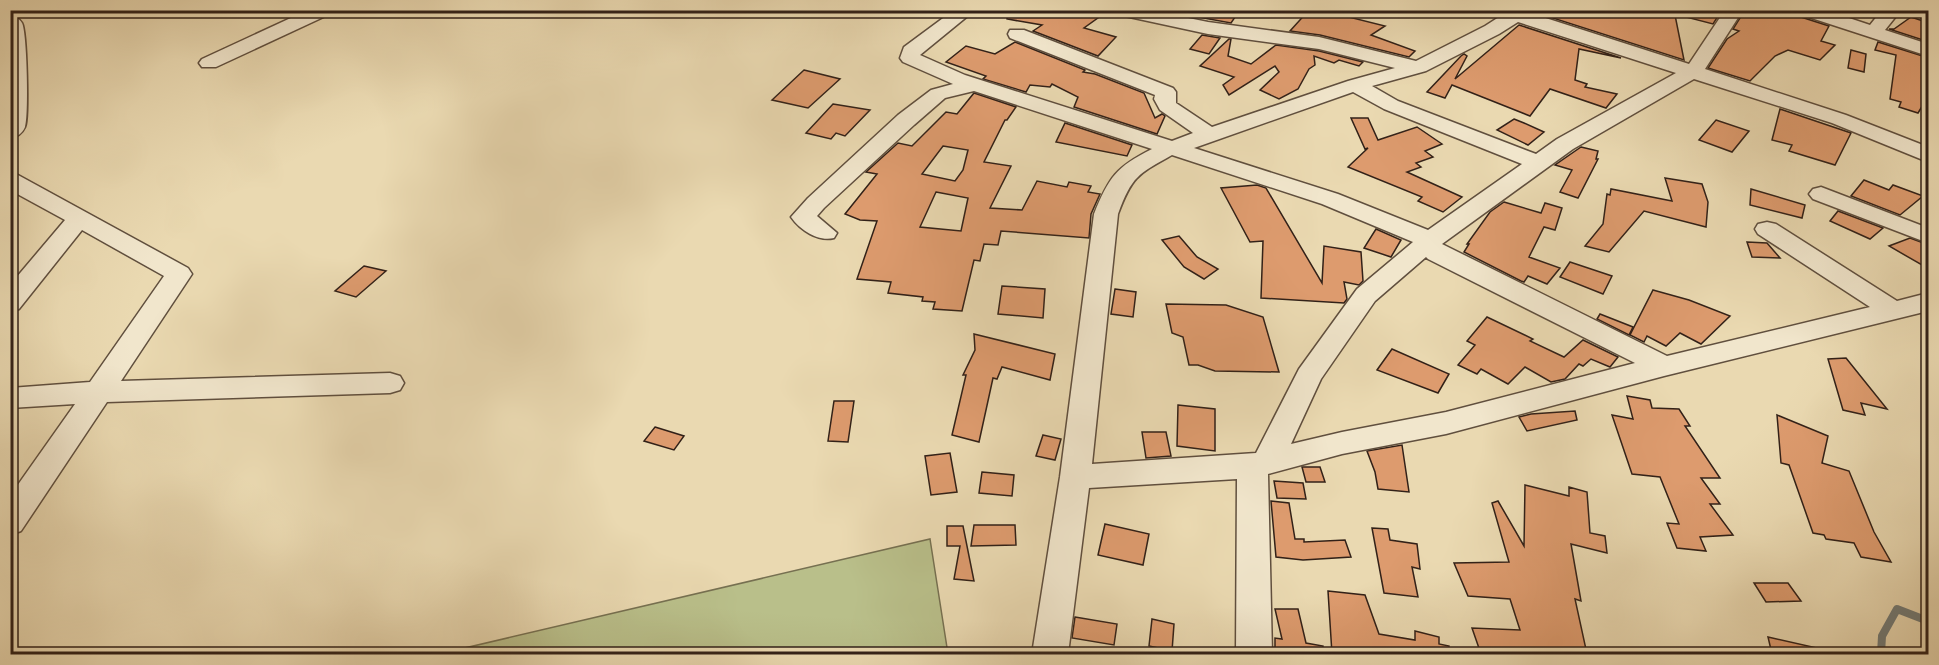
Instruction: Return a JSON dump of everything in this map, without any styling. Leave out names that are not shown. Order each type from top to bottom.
[{"type":"street","points":[[209,63],[324,10]]},
{"type":"street","points":[[966,10],[911,51],[910,58],[975,84],[1330,199],[1419,234],[1437,253],[1457,264],[1664,366]]},
{"type":"street","points":[[1120,10],[1208,28],[1319,43],[1419,67]]},
{"type":"street","points":[[1254,654],[1260,464],[1309,376],[1366,295],[1427,243],[1565,144],[1694,71],[1734,10]]},
{"type":"street","points":[[1806,10],[1929,50]]},
{"type":"street","points":[[1873,33],[1892,10]]},
{"type":"street","points":[[1050,654],[1075,477],[1106,214],[1117,185],[1136,166],[1173,148],[1210,135],[1354,85],[1419,67],[1520,13],[1839,119],[1929,155]]},
{"type":"street","points":[[10,132],[15,126],[17,74],[12,31]]},
{"type":"street","points":[[1017,34],[1166,92],[1164,99],[1167,106],[1210,135]]},
{"type":"street","points":[[825,233],[804,217],[816,203],[906,120],[938,94],[975,84]]},
{"type":"street","points":[[1354,85],[1402,109],[1538,163]]},
{"type":"street","points":[[10,180],[179,274],[101,392],[10,522]]},
{"type":"street","points":[[1821,194],[1929,236]]},
{"type":"street","points":[[10,303],[79,218]]},
{"type":"street","points":[[1767,229],[1894,311]]},
{"type":"street","points":[[1075,477],[1260,464],[1342,443],[1446,423],[1664,366],[1929,302]]},
{"type":"street","points":[[10,398],[101,392],[390,382]]},
{"type":"green space","points":[[930,539],[948,654],[439,654]]},
{"type":"building","points":[[1008,10],[1109,10],[1084,28],[1116,37],[1098,56],[1033,31],[1042,25],[1007,19]]},
{"type":"building","points":[[1182,10],[1240,10],[1231,23],[1181,14]]},
{"type":"building","points":[[1309,10],[1326,14],[1329,12],[1385,26],[1371,35],[1415,51],[1409,57],[1320,35],[1290,31]]},
{"type":"building","points":[[1536,10],[1674,10],[1684,60],[1534,12]]},
{"type":"building","points":[[1682,10],[1722,10],[1713,24],[1682,16]]},
{"type":"building","points":[[1745,10],[1794,10],[1798,16],[1829,26],[1821,41],[1835,45],[1820,60],[1788,50],[1775,56],[1750,81],[1708,68],[1727,39],[1739,31],[1733,29]]},
{"type":"building","points":[[1911,17],[1929,23],[1929,42],[1889,29],[1894,29]]},
{"type":"building","points":[[1519,25],[1621,58],[1579,49],[1575,80],[1587,84],[1585,87],[1617,94],[1606,108],[1550,89],[1530,116],[1452,85],[1445,98],[1427,92],[1461,56],[1464,54],[1467,56],[1455,79]]},
{"type":"building","points":[[1202,35],[1220,38],[1209,54],[1190,49]]},
{"type":"building","points":[[1231,39],[1228,56],[1251,64],[1276,45],[1319,51],[1363,62],[1359,66],[1339,60],[1334,63],[1314,56],[1315,65],[1309,69],[1298,89],[1279,99],[1260,90],[1279,72],[1275,66],[1229,95],[1223,85],[1234,77],[1200,66]]},
{"type":"building","points":[[1015,42],[1085,70],[1083,72],[1095,74],[1144,93],[1155,118],[1162,114],[1165,116],[1157,134],[1074,107],[1078,97],[1052,84],[1050,87],[1030,85],[1026,92],[983,79],[986,76],[946,62],[966,46],[995,54]]},
{"type":"building","points":[[1878,42],[1929,58],[1929,95],[1918,113],[1899,107],[1901,102],[1890,99],[1896,55],[1875,50]]},
{"type":"building","points":[[1851,50],[1866,54],[1864,72],[1848,68]]},
{"type":"building","points":[[804,70],[840,79],[808,108],[772,100]]},
{"type":"building","points":[[974,93],[1016,107],[1005,120],[984,162],[1011,166],[990,208],[1022,210],[1037,181],[1067,187],[1069,182],[1091,186],[1088,192],[1100,194],[1091,214],[1089,238],[1001,231],[998,245],[984,244],[980,261],[974,260],[962,311],[933,309],[935,302],[922,301],[923,297],[888,293],[891,282],[857,279],[877,221],[860,220],[845,214],[877,174],[866,172],[898,143],[912,146],[946,112],[957,114]],"holes":[[[943,146],[968,150],[963,170],[955,181],[922,174]],[[936,192],[968,198],[961,231],[920,227]]]},
{"type":"building","points":[[833,104],[870,110],[845,136],[836,133],[831,139],[806,133]]},
{"type":"building","points":[[1780,109],[1851,133],[1835,165],[1789,151],[1792,145],[1772,140]]},
{"type":"building","points":[[1351,118],[1368,118],[1378,140],[1417,127],[1442,144],[1425,151],[1433,157],[1416,163],[1421,167],[1407,172],[1462,197],[1443,212],[1418,201],[1422,197],[1348,167],[1368,148],[1365,149]]},
{"type":"building","points":[[1514,119],[1544,132],[1528,145],[1497,130]]},
{"type":"building","points":[[1716,120],[1749,131],[1732,152],[1699,140]]},
{"type":"building","points":[[1065,123],[1132,145],[1127,156],[1056,142]]},
{"type":"building","points":[[1581,147],[1598,151],[1596,159],[1598,159],[1578,198],[1560,192],[1572,170],[1555,165]]},
{"type":"building","points":[[1665,178],[1702,184],[1708,202],[1706,227],[1644,211],[1609,252],[1585,246],[1603,224],[1607,194],[1610,195],[1611,189],[1672,201]]},
{"type":"building","points":[[1864,180],[1889,190],[1893,185],[1923,196],[1900,215],[1851,196]]},
{"type":"building","points":[[1257,185],[1266,188],[1322,283],[1324,246],[1361,252],[1363,281],[1359,285],[1344,282],[1347,299],[1344,303],[1261,298],[1263,241],[1250,242],[1221,188]]},
{"type":"building","points":[[1751,189],[1805,205],[1802,218],[1750,205]]},
{"type":"building","points":[[1504,202],[1541,213],[1545,203],[1562,208],[1555,230],[1544,227],[1529,257],[1560,268],[1547,284],[1528,276],[1524,282],[1521,281],[1464,252],[1469,244],[1467,244],[1490,212]]},
{"type":"building","points":[[1838,211],[1883,228],[1870,239],[1830,221]]},
{"type":"building","points":[[1376,229],[1401,240],[1391,257],[1364,248]]},
{"type":"building","points":[[1179,236],[1197,257],[1218,269],[1204,279],[1184,267],[1162,240]]},
{"type":"building","points":[[1910,238],[1929,245],[1929,269],[1889,246]]},
{"type":"building","points":[[1747,242],[1767,243],[1780,258],[1752,257]]},
{"type":"building","points":[[1570,262],[1612,276],[1603,294],[1560,277]]},
{"type":"building","points":[[364,266],[386,271],[356,297],[335,291]]},
{"type":"building","points":[[1002,286],[1045,289],[1043,318],[998,314]]},
{"type":"building","points":[[1115,289],[1136,292],[1133,317],[1111,314]]},
{"type":"building","points":[[1653,290],[1689,300],[1730,316],[1701,344],[1680,333],[1666,346],[1647,336],[1644,342],[1630,335]]},
{"type":"building","points":[[1166,304],[1226,305],[1263,317],[1279,372],[1215,371],[1198,365],[1189,365],[1183,337],[1172,333]]},
{"type":"building","points":[[1600,314],[1633,327],[1629,335],[1597,319]]},
{"type":"building","points":[[1487,317],[1564,357],[1583,340],[1618,357],[1610,367],[1591,359],[1583,366],[1579,364],[1565,379],[1551,382],[1525,367],[1508,384],[1481,369],[1477,374],[1458,365],[1475,345],[1467,341]]},
{"type":"building","points":[[974,334],[1055,354],[1050,380],[1002,367],[997,379],[993,378],[979,442],[952,435],[966,375],[963,375],[975,350]]},
{"type":"building","points":[[1392,349],[1449,374],[1438,393],[1377,370]]},
{"type":"building","points":[[1846,358],[1887,409],[1861,403],[1865,415],[1843,410],[1828,359]]},
{"type":"building","points":[[1627,396],[1650,400],[1652,408],[1679,409],[1690,426],[1685,426],[1720,478],[1701,478],[1720,504],[1710,504],[1733,535],[1700,537],[1706,551],[1677,548],[1667,523],[1679,524],[1660,477],[1632,474],[1612,415],[1633,419]]},
{"type":"building","points":[[834,401],[854,401],[848,442],[828,441]]},
{"type":"building","points":[[1178,405],[1215,409],[1215,451],[1177,446]]},
{"type":"building","points":[[1575,411],[1577,420],[1527,431],[1519,417],[1531,414]]},
{"type":"building","points":[[1777,415],[1828,436],[1822,463],[1849,471],[1874,532],[1891,562],[1861,557],[1854,543],[1826,539],[1824,535],[1813,533],[1789,465],[1781,463]]},
{"type":"building","points":[[655,427],[684,436],[674,450],[644,441]]},
{"type":"building","points":[[1142,432],[1166,432],[1171,456],[1146,458]]},
{"type":"building","points":[[1043,435],[1061,439],[1055,460],[1036,456]]},
{"type":"building","points":[[1402,445],[1409,492],[1378,489],[1375,472],[1367,451]]},
{"type":"building","points":[[950,453],[957,492],[931,495],[925,456]]},
{"type":"building","points":[[1302,467],[1320,467],[1325,482],[1306,482]]},
{"type":"building","points":[[982,472],[1014,475],[1012,496],[979,493]]},
{"type":"building","points":[[1274,481],[1303,483],[1306,499],[1277,498]]},
{"type":"building","points":[[1525,485],[1569,496],[1569,487],[1587,492],[1590,533],[1605,536],[1607,553],[1571,544],[1581,601],[1575,599],[1587,654],[1481,654],[1472,628],[1520,630],[1510,599],[1468,596],[1454,563],[1509,562],[1492,503],[1498,501],[1524,546]]},
{"type":"building","points":[[1271,501],[1289,503],[1295,539],[1304,539],[1304,542],[1345,540],[1351,557],[1303,560],[1276,557]]},
{"type":"building","points":[[1105,524],[1149,534],[1143,565],[1098,555]]},
{"type":"building","points":[[974,525],[1015,525],[1016,545],[971,546]]},
{"type":"building","points":[[947,526],[963,526],[974,581],[954,579],[960,546],[947,546]]},
{"type":"building","points":[[1372,528],[1388,529],[1390,540],[1417,544],[1420,569],[1412,567],[1418,597],[1384,593]]},
{"type":"building","points":[[1754,583],[1788,583],[1801,601],[1766,602]]},
{"type":"building","points":[[1328,591],[1365,595],[1379,634],[1415,640],[1415,631],[1439,637],[1439,644],[1449,646],[1448,654],[1332,654]]},
{"type":"building","points":[[1275,609],[1298,609],[1306,643],[1323,646],[1322,654],[1275,654],[1275,638],[1282,639]]},
{"type":"building","points":[[1075,617],[1117,624],[1114,645],[1072,638]]},
{"type":"building","points":[[1152,619],[1174,624],[1172,651],[1149,646]]},
{"type":"building","points":[[1768,637],[1817,648],[1816,654],[1772,654]]},
{"type":"waterway","points":[[1881,654],[1882,636],[1897,609],[1928,621]]}]
